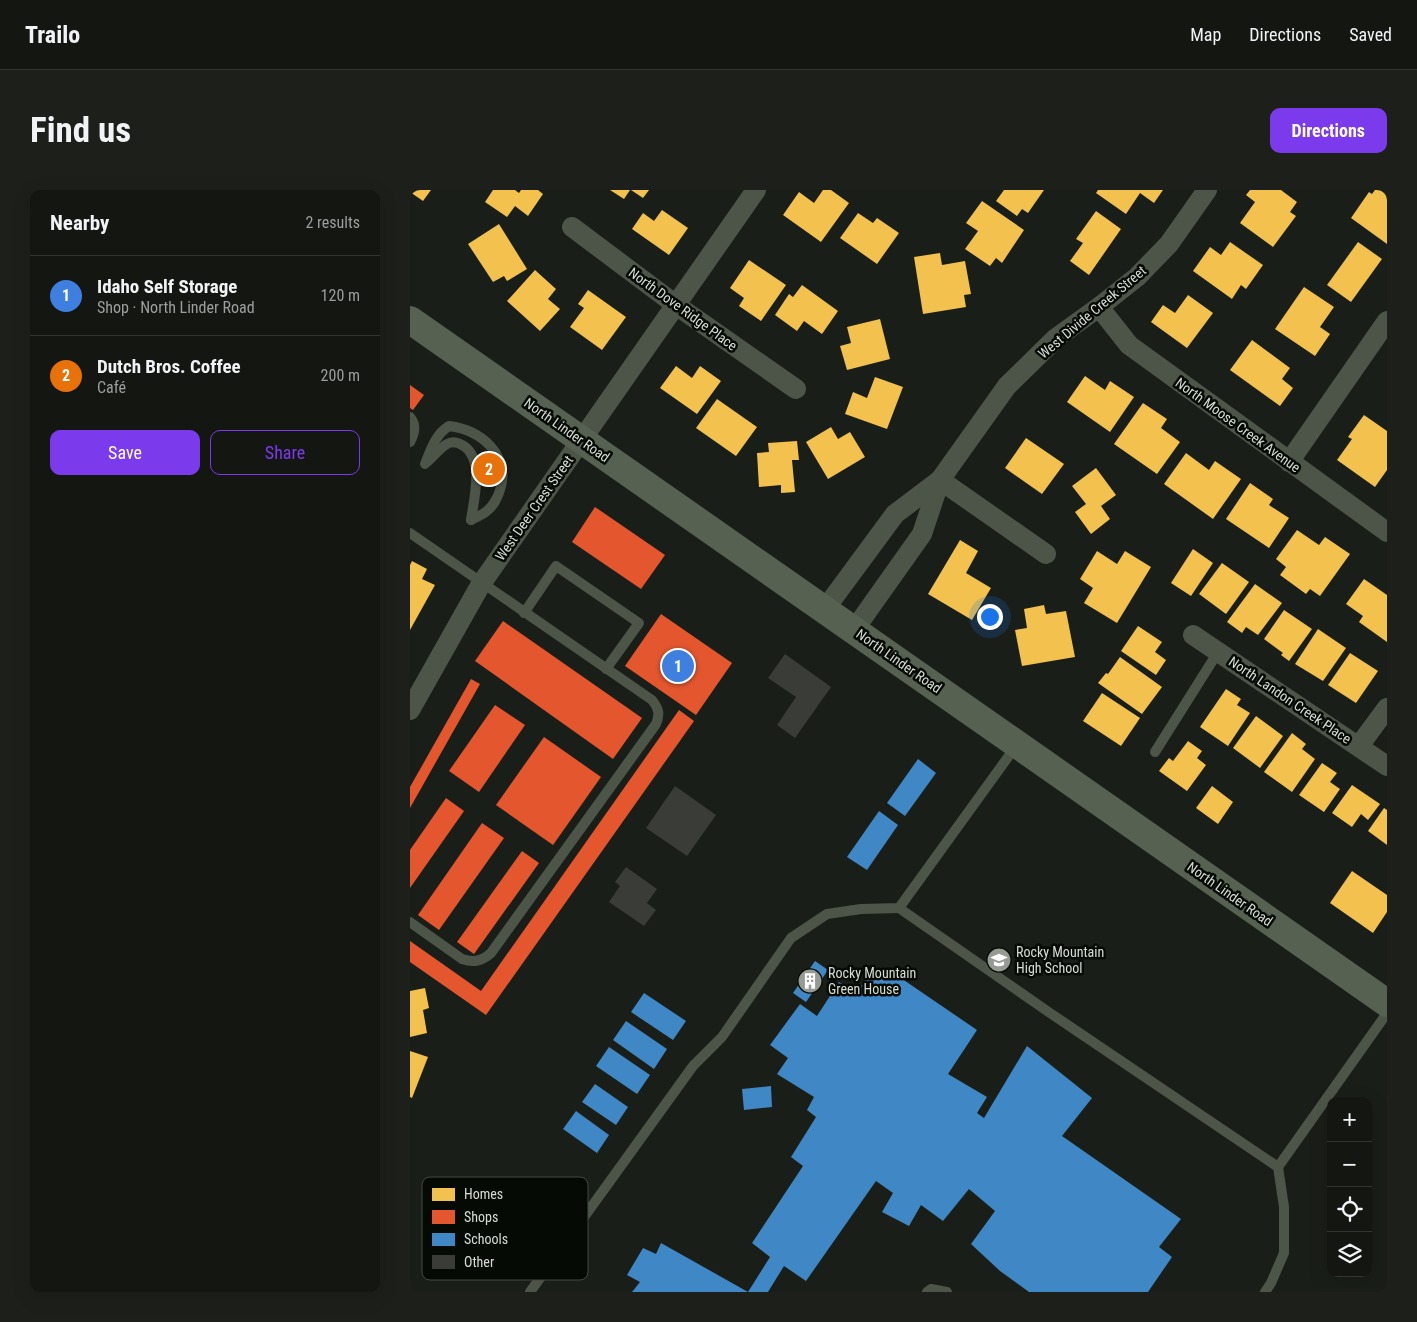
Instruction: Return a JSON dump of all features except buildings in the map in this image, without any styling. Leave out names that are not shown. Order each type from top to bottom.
[{"type":"main road","name":"North Linder Road","points":[[410,320],[1387,1004]]},
{"type":"street","name":"West Deer Crest Street","points":[[411,706],[482,584],[756,190]]},
{"type":"street","name":"West Divide Creek Street","points":[[854,630],[922,534],[940,480],[1007,386],[1056,338],[1099,308],[1137,277],[1170,244],[1207,190]]},
{"type":"street","name":"North Dove Ridge Place","points":[[572,228],[676,305],[796,389]]},
{"type":"street","name":"North Moose Creek Avenue","points":[[1099,308],[1130,345],[1288,462],[1387,532]]},
{"type":"street","points":[[1288,462],[1387,321]]},
{"type":"street","name":"West Divide Creek Street","points":[[825,610],[895,514],[940,480]]},
{"type":"street","points":[[940,480],[1046,554]]},
{"type":"street","name":"North Landon Creek Place","points":[[1193,635],[1387,766]]},
{"type":"street","points":[[1359,746],[1387,708]]},
{"type":"lane","points":[[410,417],[415,428],[410,442]]},
{"type":"lane","points":[[449,426],[462,428],[476,434],[489,443],[497,454],[502,466],[502,482],[498,496],[488,510],[471,520],[476,493],[476,475],[472,454],[467,448],[453,442],[448,443],[425,464],[434,441],[440,432],[449,426]]},
{"type":"lane","points":[[410,533],[652,700],[659,713],[656,724],[491,953],[483,960],[468,961],[462,959],[410,922]]},
{"type":"lane","points":[[524,613],[556,566],[639,623],[606,669]]},
{"type":"lane","points":[[1155,752],[1218,652]]},
{"type":"lane","points":[[899,908],[1017,745]]},
{"type":"lane","points":[[588,1212],[693,1066],[722,1037],[791,938],[827,914],[860,908],[899,908],[1278,1167]]},
{"type":"lane","points":[[1265,1292],[1284,1253],[1284,1207],[1278,1167],[1387,1013]]},
{"type":"lane","points":[[530,1292],[539,1280]]},
{"type":"lane","points":[[927,1292],[931,1289],[947,1292]]},
{"type":"place","name":"Dutch Bros. Coffee","points":[[489,469]]},
{"type":"place","name":"Idaho Self Storage","points":[[678,666]]},
{"type":"place","name":"Rocky Mountain High School","points":[[999,960]]},
{"type":"place","name":"Rocky Mountain Green House","points":[[810,981]]}]
